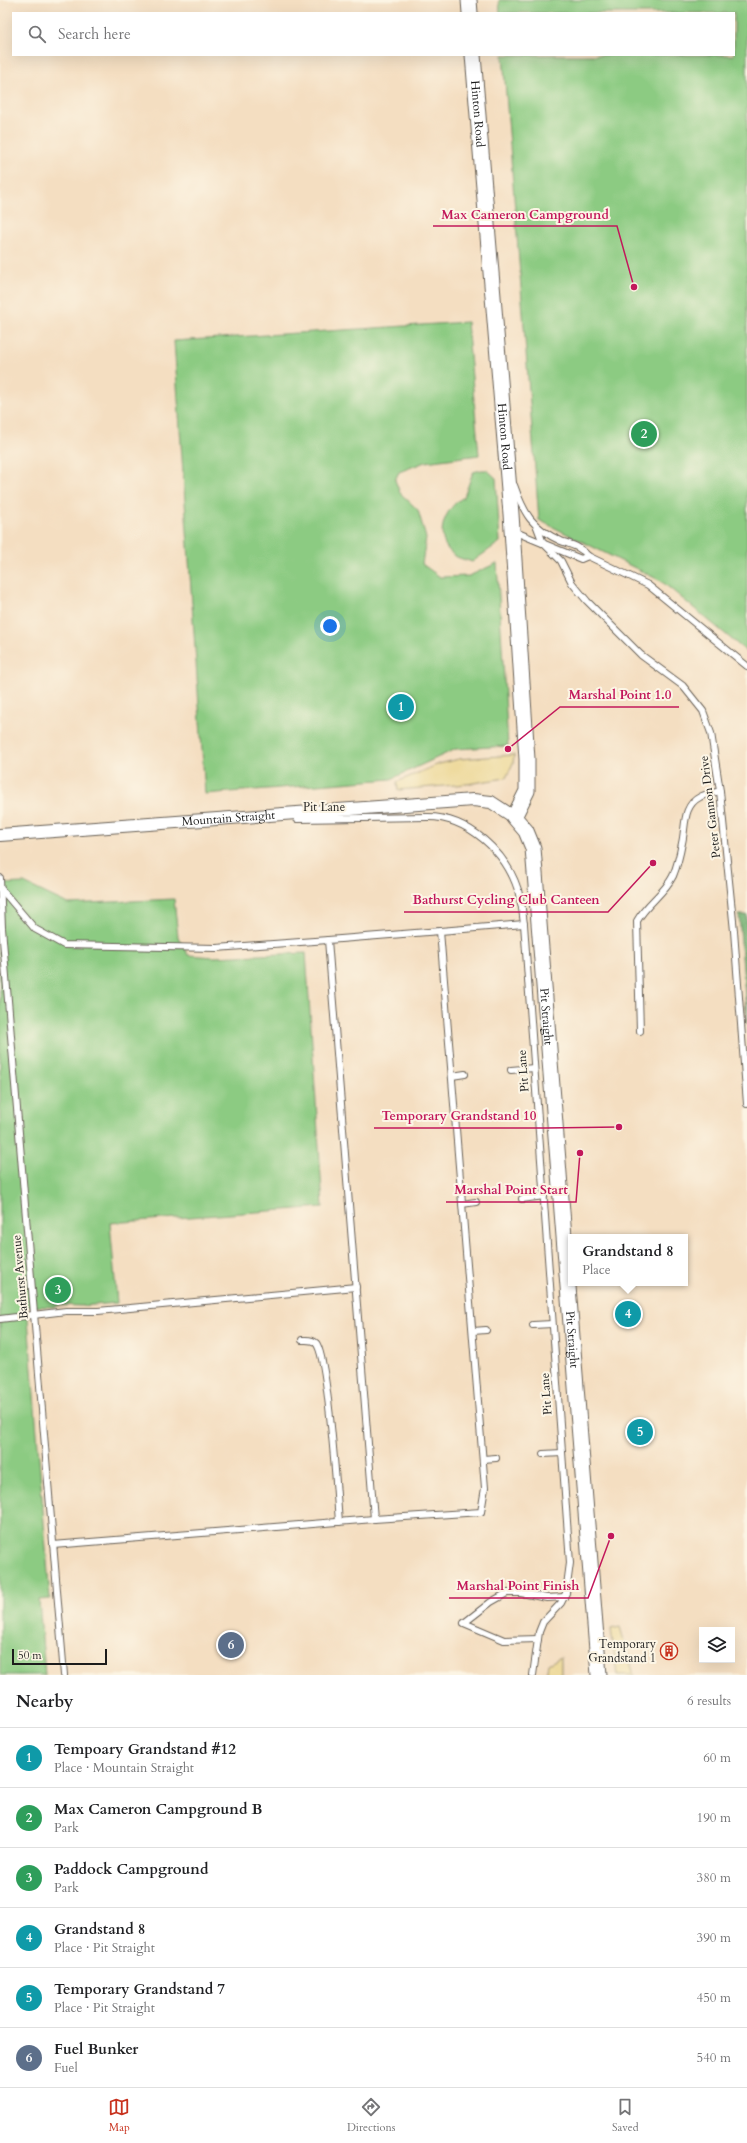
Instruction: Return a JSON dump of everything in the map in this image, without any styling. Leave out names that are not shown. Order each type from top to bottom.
[{"type":"street","points":[[469,0],[470,12]]},
{"type":"street","name":"Hinton Road","points":[[473,56],[507,464],[527,758],[527,791],[514,817]]},
{"type":"street","name":"Mountain Straight","points":[[0,835],[236,819],[457,801],[486,801],[504,809],[514,817]]},
{"type":"street","name":"Pit Straight","points":[[514,817],[530,837],[534,860],[568,1280]]},
{"type":"street","name":"Pit Straight","points":[[568,1286],[600,1675]]},
{"type":"lane","points":[[507,464],[522,507],[529,520],[536,527],[559,540],[582,549],[588,556],[648,585],[747,666]]},
{"type":"lane","name":"Peter Gannon Drive","points":[[536,527],[543,543],[562,561],[572,583],[587,601],[621,636],[694,696],[704,711],[711,733],[720,792],[734,931],[747,1104]]},
{"type":"lane","points":[[512,530],[581,559],[588,556]]},
{"type":"lane","points":[[640,1031],[637,921],[643,910],[664,891],[673,875],[683,842],[686,816],[691,804],[700,796],[720,792]]},
{"type":"lane","name":"Pit Lane","points":[[236,819],[448,818],[473,832],[501,858],[518,889],[524,924],[570,1564],[562,1603],[543,1622],[538,1639],[533,1675]]},
{"type":"lane","name":"Bathurst Avenue","points":[[0,878],[2,890],[1,928],[64,1675]]},
{"type":"lane","points":[[2,890],[35,929],[64,945],[216,948],[524,924]]},
{"type":"lane","points":[[53,1545],[374,1519],[481,1512],[485,1488],[483,1459],[440,931]]},
{"type":"lane","points":[[328,940],[374,1519]]},
{"type":"lane","points":[[511,1070],[534,1068]]},
{"type":"lane","points":[[452,1076],[465,1074]]},
{"type":"lane","points":[[522,1199],[544,1196]]},
{"type":"lane","points":[[462,1204],[476,1202]]},
{"type":"lane","points":[[0,1319],[34,1314],[113,1310],[356,1287]]},
{"type":"lane","points":[[533,1325],[552,1324]]},
{"type":"lane","points":[[473,1331],[486,1330]]},
{"type":"lane","points":[[302,1340],[312,1341],[317,1344],[321,1354],[329,1409],[339,1522]]},
{"type":"lane","points":[[543,1454],[562,1453]]},
{"type":"lane","points":[[483,1459],[496,1458]]},
{"type":"lane","points":[[538,1639],[504,1640],[464,1623],[491,1602],[507,1593],[521,1593],[547,1598],[564,1597]]},
{"type":"green space","points":[[499,0],[747,0],[747,652],[661,581],[539,520],[503,56],[735,56],[735,12],[500,12]]},
{"type":"green space","points":[[467,322],[479,455],[425,462],[399,472],[395,480],[400,493],[418,510],[426,538],[422,564],[440,577],[469,576],[497,563],[508,746],[456,749],[391,779],[205,794],[174,341]]},
{"type":"green space","points":[[487,470],[496,478],[500,542],[472,562],[457,557],[449,551],[444,543],[442,534],[443,526],[450,509],[464,497],[473,472]]},
{"type":"green space","points":[[24,883],[68,904],[174,899],[178,937],[188,955],[213,957],[306,953],[323,1207],[110,1223],[117,1303],[81,1306],[60,1305],[54,1307],[27,1306],[50,1599],[39,1600],[45,1675],[0,1675],[0,884]]},
{"type":"green space","points":[[739,915],[747,915],[747,1024]]},
{"type":"sand","points":[[514,755],[513,763],[506,778],[467,784],[398,790],[397,782],[439,764],[459,759]]},
{"type":"sand","points":[[620,1627],[634,1675],[617,1675],[611,1629]]},
{"type":"sand","points":[[561,1657],[561,1675],[546,1675],[548,1664]]},
{"type":"place","name":"Max Cameron Campground","points":[[634,287]]},
{"type":"place","name":"Max Cameron Campground B","points":[[644,434]]},
{"type":"place","name":"Tempoary Grandstand #12","points":[[401,707]]},
{"type":"place","name":"Marshal Point 1.0","points":[[508,749]]},
{"type":"place","name":"Bathurst Cycling Club Canteen","points":[[653,863]]},
{"type":"place","name":"Temporary Grandstand 10","points":[[619,1127]]},
{"type":"place","name":"Marshal Point Start","points":[[580,1153]]},
{"type":"place","name":"Paddock Campground","points":[[58,1290]]},
{"type":"place","name":"Grandstand 8","points":[[628,1314]]},
{"type":"place","name":"Temporary Grandstand 7","points":[[640,1432]]},
{"type":"place","name":"Marshal Point Finish","points":[[611,1536]]},
{"type":"place","name":"Fuel Bunker","points":[[231,1645]]},
{"type":"place","name":"Temporary Grandstand 1","points":[[669,1651]]}]
